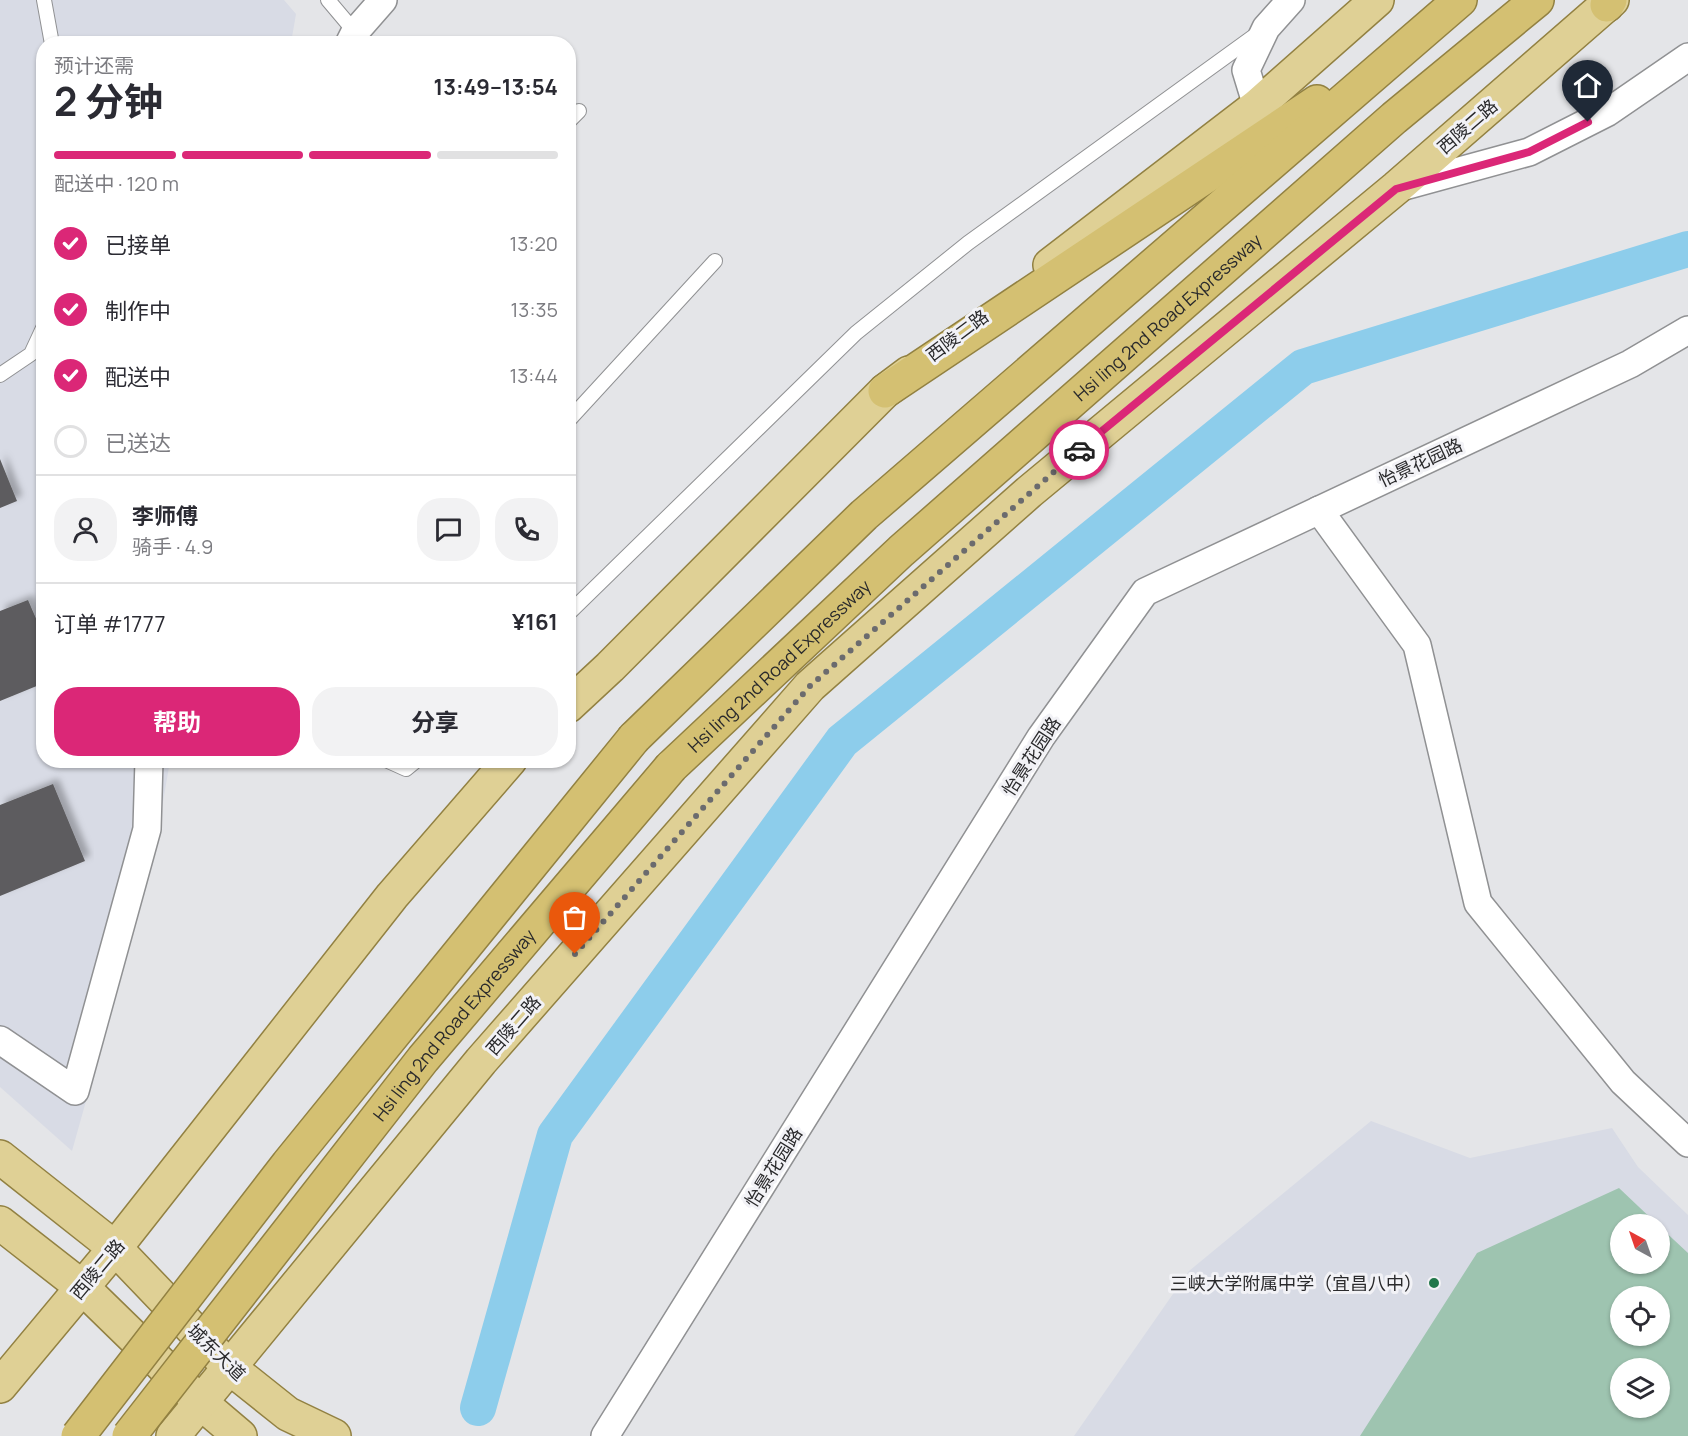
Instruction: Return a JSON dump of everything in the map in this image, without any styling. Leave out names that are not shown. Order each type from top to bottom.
[{"type":"highway","points":[[78,1436],[288,1164],[634,738],[864,515],[1460,0]]},
{"type":"highway","name":"Hsi ling 2nd Road Expressway","points":[[129,1436],[423,1059],[671,767],[901,551],[1394,118],[1537,0]]},
{"type":"highway","points":[[885,391],[1431,26]]},
{"type":"main road","name":"西陵二路","points":[[576,698],[885,391],[1257,106],[1377,0]]},
{"type":"main road","name":"西陵二路","points":[[173,1436],[481,1061],[810,686],[1029,492],[1396,189],[1610,2]]},
{"type":"main road","name":"西陵二路","points":[[0,1386],[115,1248],[392,896],[503,768]]},
{"type":"main road","name":"城东大道","points":[[0,1157],[115,1248],[229,1367],[288,1414],[334,1436]]},
{"type":"main road","points":[[0,1223],[82,1287],[200,1402],[240,1436]]},
{"type":"street","points":[[354,36],[383,0]]},
{"type":"street","points":[[1257,106],[1246,70],[1266,28],[1290,0]]},
{"type":"street","points":[[1396,189],[1529,152],[1608,112],[1688,57]]},
{"type":"street","name":"怡景花园路","points":[[605,1436],[1041,737],[1145,592],[1630,364],[1688,330]]},
{"type":"street","points":[[1319,510],[1417,645],[1478,903],[1623,1082],[1688,1143]]},
{"type":"street","points":[[0,1040],[75,1091],[147,829],[149,768]]},
{"type":"lane","points":[[44,0],[51,36]]},
{"type":"lane","points":[[328,0],[351,36]]},
{"type":"lane","points":[[576,606],[856,333],[968,243],[1266,28]]},
{"type":"lane","points":[[576,114],[579,111]]},
{"type":"lane","points":[[576,412],[715,261]]},
{"type":"lane","points":[[0,375],[31,354],[36,343]]},
{"type":"shaded area","points":[[0,0],[284,0],[296,14],[292,36],[36,36],[36,768],[169,768],[152,866],[72,1151],[0,1087]]},
{"type":"shaded area","name":"三峡大学附属中学（宜昌八中）","points":[[1371,1121],[1470,1158],[1612,1128],[1638,1167],[1688,1215],[1688,1436],[1074,1436],[1189,1271]]},
{"type":"green space","points":[[1619,1188],[1646,1214],[1610,1214],[1610,1274],[1670,1274],[1670,1236],[1688,1253],[1688,1436],[1360,1436],[1477,1253]]},
{"type":"building","points":[[0,459],[17,501],[0,508]]},
{"type":"building","points":[[28,600],[36,618],[36,686],[0,701],[0,611]]},
{"type":"building","points":[[53,784],[85,861],[0,896],[0,805]]},
{"type":"waterway","points":[[478,1408],[555,1135],[842,741],[1303,367],[1688,249]]},
{"type":"way so far","points":[[575,954],[810,686],[1079,450]]},
{"type":"place","name":"三峡大学附属中学（宜昌八中）","points":[[1434,1283]]},
{"type":"route","points":[[1079,450],[1396,189],[1529,152],[1588,122]]}]
